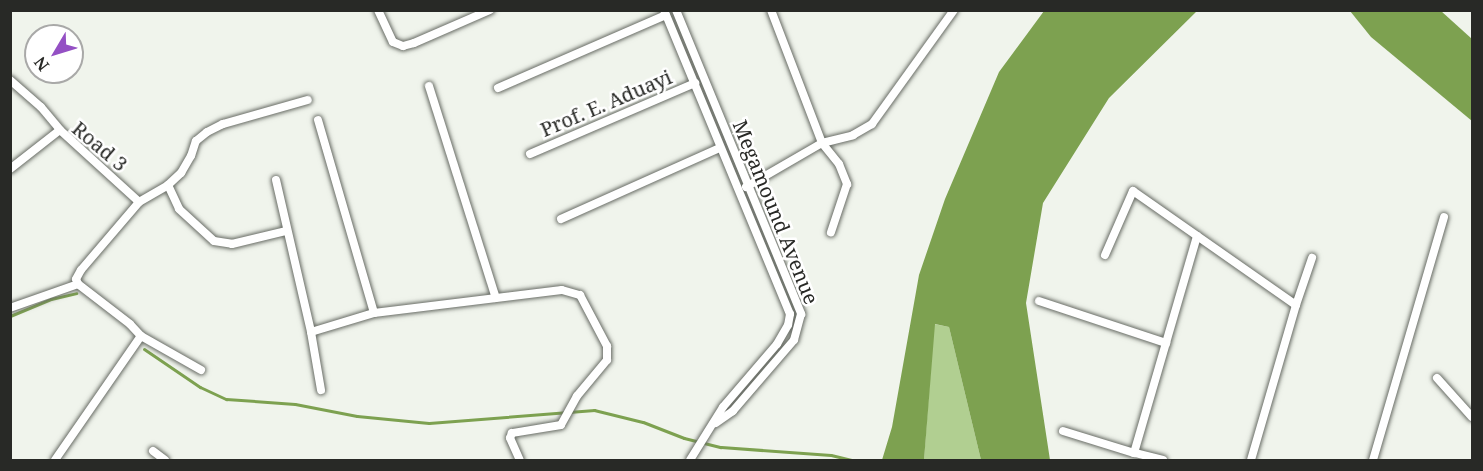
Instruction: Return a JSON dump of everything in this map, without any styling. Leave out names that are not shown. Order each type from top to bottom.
[{"type":"street","points":[[378,10],[393,42],[403,46],[490,10]]},
{"type":"street","name":"Megamound Avenue","points":[[676,10],[801,314],[794,340],[734,411],[711,428]]},
{"type":"street","points":[[771,10],[822,143],[839,164],[847,184],[831,232]]},
{"type":"street","points":[[739,191],[822,143],[853,135],[872,124],[954,10]]},
{"type":"street","points":[[498,88],[665,13]]},
{"type":"street","name":"Megamound Avenue","points":[[665,13],[790,314],[788,325],[777,344],[723,407],[692,457]]},
{"type":"street","points":[[10,80],[41,107],[60,130]]},
{"type":"street","name":"Prof. E. Aduayi","points":[[530,154],[694,83]]},
{"type":"street","points":[[429,86],[496,298]]},
{"type":"street","points":[[201,370],[141,336],[130,324],[78,284],[76,279],[81,270],[140,202],[168,185],[188,163],[196,141],[207,132],[223,124],[308,100]]},
{"type":"street","points":[[318,120],[374,313]]},
{"type":"street","name":"Road 3","points":[[10,169],[60,130],[140,202]]},
{"type":"street","points":[[561,219],[720,148]]},
{"type":"street","points":[[276,180],[311,332],[321,390]]},
{"type":"street","points":[[168,185],[179,209],[214,241],[231,244],[286,231]]},
{"type":"street","points":[[1105,255],[1133,191],[1296,305]]},
{"type":"street","points":[[1373,460],[1444,217]]},
{"type":"street","points":[[1134,453],[1197,236]]},
{"type":"street","points":[[1251,460],[1312,258]]},
{"type":"street","points":[[10,308],[78,284]]},
{"type":"street","points":[[311,332],[374,313],[562,290],[572,291],[584,301],[609,353],[607,360],[572,404],[562,423],[556,427],[523,429],[512,433],[510,438],[520,460]]},
{"type":"street","points":[[1039,301],[1166,343]]},
{"type":"street","points":[[55,460],[141,336]]},
{"type":"street","points":[[1437,378],[1473,417]]},
{"type":"street","points":[[1063,431],[1163,460]]},
{"type":"street","points":[[153,451],[165,460]]},
{"type":"shaded area","points":[[1044,11],[1197,11],[1109,98],[1043,203],[1026,303],[1050,460],[981,460],[949,327],[935,324],[924,460],[882,460],[892,427],[919,275],[945,199],[999,72]]},
{"type":"shaded area","points":[[1350,11],[1441,11],[1472,39],[1472,121],[1371,37]]},
{"type":"shaded area","points":[[934,324],[949,327],[981,460],[924,460]]},
{"type":"waterway","points":[[10,316],[51,299],[76,293]]},
{"type":"waterway","points":[[144,349],[200,387],[226,399],[295,404],[357,416],[429,423],[594,410],[643,422],[684,438],[721,447],[831,455],[851,460]]}]
